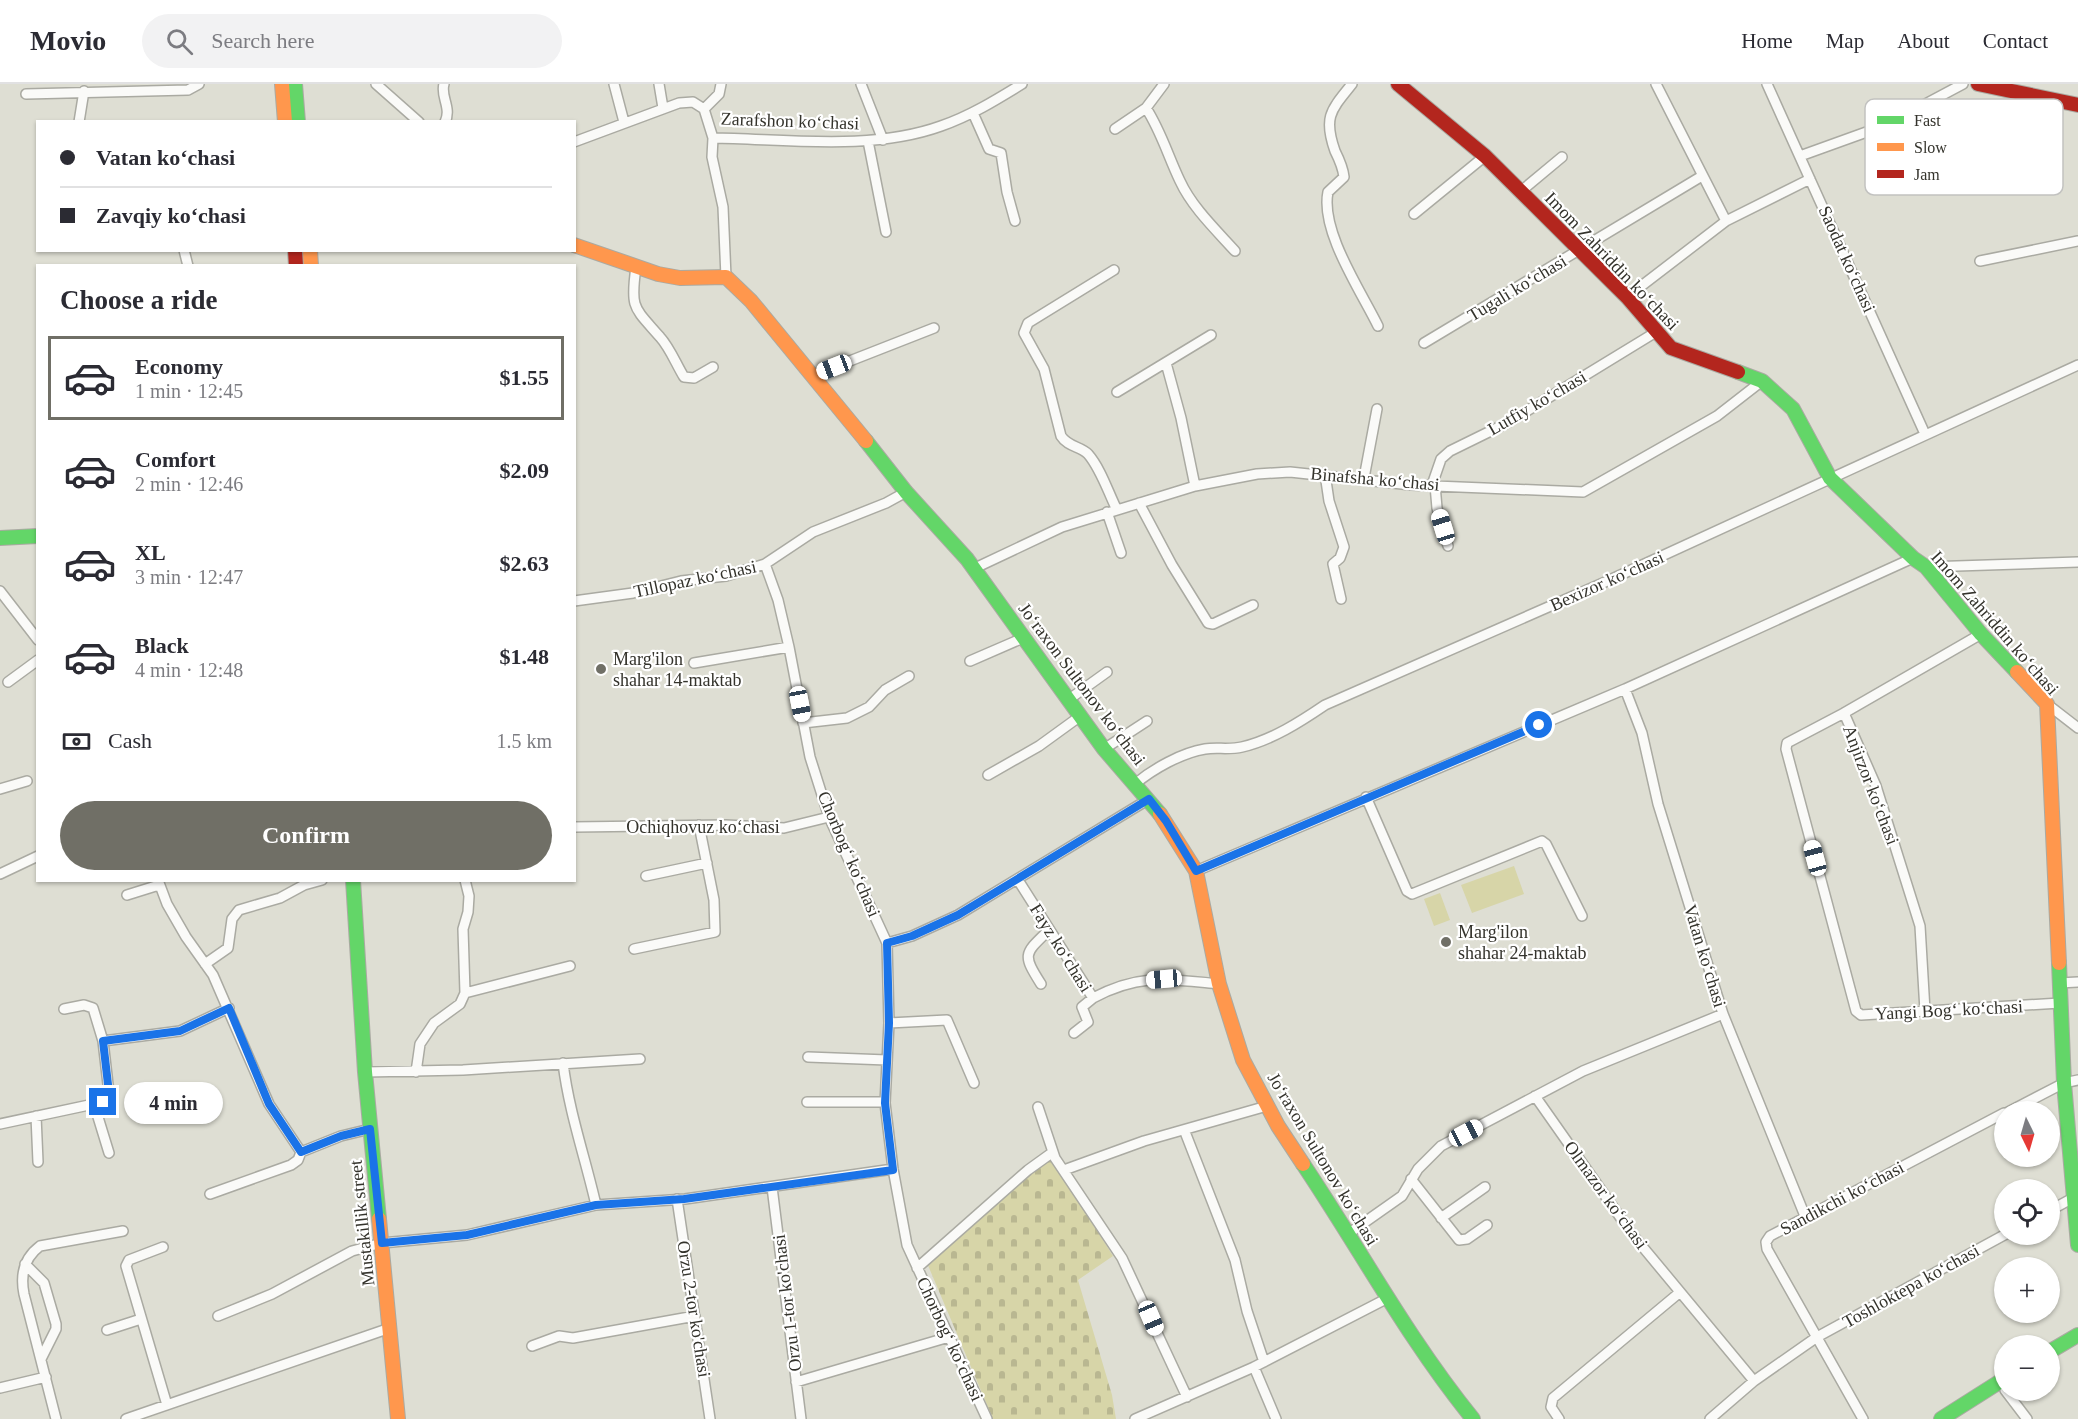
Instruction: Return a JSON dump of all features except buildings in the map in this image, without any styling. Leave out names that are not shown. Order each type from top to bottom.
[{"type":"street","points":[[26,94],[78,89],[188,90],[199,84]]},
{"type":"street","points":[[282,84],[285,120]]},
{"type":"street","points":[[295,84],[298,120]]},
{"type":"street","points":[[376,84],[417,120]]},
{"type":"street","points":[[444,84],[442,88],[448,113],[446,120]]},
{"type":"street","points":[[614,84],[624,122]]},
{"type":"street","points":[[659,84],[663,108]]},
{"type":"street","points":[[704,109],[719,94],[722,84]]},
{"type":"street","points":[[861,84],[883,140]]},
{"type":"street","name":"Zarafshon koʻchasi","points":[[576,141],[663,108],[693,102],[704,109],[713,138],[883,140],[940,127],[973,113],[1022,84]]},
{"type":"street","points":[[1115,129],[1146,108],[1164,84]]},
{"type":"street","points":[[1352,84],[1334,107],[1329,118],[1331,138],[1344,177],[1328,192],[1327,201],[1336,242],[1378,326]]},
{"type":"street","name":"Imom Zahriddin koʻchasi","points":[[1398,84],[1485,156],[1627,297],[1671,348],[1762,381],[1793,409],[1830,478],[1912,558],[1926,567],[1981,634],[2047,704],[2064,1083],[2078,1245]]},
{"type":"street","points":[[1656,84],[1726,221]]},
{"type":"street","name":"Saodat koʻchasi","points":[[1767,84],[1925,434]]},
{"type":"street","points":[[1935,99],[1963,84]]},
{"type":"street","points":[[1978,84],[2049,99]]},
{"type":"street","points":[[78,89],[79,120]]},
{"type":"street","points":[[2063,102],[2078,105]]},
{"type":"street","points":[[1146,108],[1164,140],[1180,182],[1205,218],[1235,251]]},
{"type":"street","points":[[973,113],[989,149],[1001,153],[1007,192],[1015,221]]},
{"type":"street","points":[[1800,156],[1865,133]]},
{"type":"street","points":[[576,246],[636,267],[680,278],[726,277],[723,207],[712,157],[713,138]]},
{"type":"street","points":[[868,141],[886,232]]},
{"type":"street","points":[[1414,214],[1485,156]]},
{"type":"street","points":[[1520,192],[1562,157]]},
{"type":"street","name":"Tugali koʻchasi","points":[[1425,343],[1702,176]]},
{"type":"street","points":[[1627,297],[1726,221],[1810,179]]},
{"type":"street","points":[[1980,261],[2078,241]]},
{"type":"street","points":[[636,267],[633,296],[638,314],[660,338],[684,377],[694,378],[712,367]]},
{"type":"street","points":[[1114,270],[1028,323],[1024,333],[1044,369],[1061,436],[1066,443],[1083,450],[1090,457],[1112,511],[1121,553]]},
{"type":"street","name":"Joʻraxon Sultonov koʻchasi","points":[[726,277],[751,301],[814,375],[906,492],[973,569],[1079,717],[1166,821],[1196,871],[1219,984],[1243,1060],[1267,1106],[1386,1299],[1437,1375],[1473,1419]]},
{"type":"street","points":[[814,375],[934,328]]},
{"type":"street","name":"Lutfiy koʻchasi","points":[[1433,485],[1441,459],[1450,451],[1507,423],[1656,332]]},
{"type":"street","points":[[1117,392],[1211,335]]},
{"type":"street","points":[[1166,363],[1181,418],[1195,486]]},
{"type":"street","name":"Bexizor koʻchasi","points":[[1134,784],[1172,762],[1203,749],[1243,747],[1269,737],[1308,718],[1325,705],[1604,583],[2078,365]]},
{"type":"street","name":"Binafsha koʻchasi","points":[[973,569],[1062,527],[1195,486],[1257,474],[1290,472],[1433,485],[1583,492],[1717,416],[1762,381]]},
{"type":"street","points":[[1364,478],[1377,409]]},
{"type":"street","points":[[1325,474],[1329,501],[1344,547],[1340,558],[1333,564],[1341,599]]},
{"type":"street","points":[[1433,485],[1448,546]]},
{"type":"street","name":"Tillopaz koʻchasi","points":[[576,601],[633,593],[681,581],[726,576],[765,564],[813,532],[886,504],[906,492]]},
{"type":"street","points":[[1139,503],[1172,565],[1208,623],[1213,624],[1253,605]]},
{"type":"street","points":[[0,538],[36,536]]},
{"type":"street","points":[[1196,871],[1625,689],[1912,558]]},
{"type":"street","points":[[1926,567],[2078,562]]},
{"type":"street","name":"Chorbogʻ koʻchasi","points":[[765,564],[778,600],[810,757],[829,817],[887,943],[889,1023],[885,1102],[893,1170],[907,1245],[987,1419]]},
{"type":"street","points":[[0,591],[33,626]]},
{"type":"street","name":"Anjirzor koʻchasi","points":[[1925,1011],[1920,926],[1876,786],[1844,713],[1981,634]]},
{"type":"street","points":[[970,661],[1023,638]]},
{"type":"street","points":[[694,663],[789,647]]},
{"type":"street","points":[[8,682],[36,661]]},
{"type":"street","points":[[1068,700],[1107,672]]},
{"type":"street","points":[[803,723],[847,718],[870,707],[885,690],[909,676]]},
{"type":"street","name":"Vatan koʻchasi","points":[[1625,689],[1642,733],[1658,804],[1723,1014],[1805,1216]]},
{"type":"street","points":[[2047,704],[2078,728]]},
{"type":"street","name":"Yangi Bogʻ koʻchasi","points":[[1844,713],[1787,743],[1786,749],[1856,1011],[1862,1015],[2060,1003]]},
{"type":"street","points":[[988,775],[1040,746],[1079,717]]},
{"type":"street","points":[[1104,749],[1147,721]]},
{"type":"street","points":[[0,789],[27,781]]},
{"type":"street","points":[[1366,797],[1407,891],[1412,894],[1542,841],[1546,844],[1582,916]]},
{"type":"street","points":[[887,943],[912,936],[958,915],[1149,799]]},
{"type":"street","name":"Ochiqhovuz koʻchasi","points":[[576,826],[699,825],[784,828],[829,817]]},
{"type":"street","points":[[634,949],[715,932],[714,900],[699,825]]},
{"type":"street","points":[[0,874],[36,857]]},
{"type":"street","points":[[646,876],[707,863]]},
{"type":"street","name":"Fayz koʻchasi","points":[[1018,880],[1093,998],[1118,985],[1145,980],[1164,979],[1219,984]]},
{"type":"street","points":[[205,964],[228,948],[232,919],[239,910],[280,898],[315,882]]},
{"type":"street","name":"Mustakillik street","points":[[353,882],[365,1072],[398,1419]]},
{"type":"street","points":[[416,1072],[420,1044],[434,1023],[460,1004],[465,993],[463,929],[469,897],[465,882]]},
{"type":"street","points":[[127,895],[158,883],[172,912],[205,964],[229,1008],[269,1104],[301,1152]]},
{"type":"street","points":[[1041,984],[1028,963],[1028,955],[1049,930]]},
{"type":"street","points":[[465,993],[570,966]]},
{"type":"street","points":[[2059,983],[2078,982]]},
{"type":"street","points":[[1074,1033],[1088,1022],[1082,1006],[1093,998]]},
{"type":"street","points":[[0,1124],[103,1102],[109,1093],[103,1041],[93,1008],[84,1005],[64,1009]]},
{"type":"street","points":[[103,1041],[180,1031],[229,1008]]},
{"type":"street","points":[[1348,1234],[1402,1196],[1411,1179],[1442,1146],[1583,1071],[1723,1014]]},
{"type":"street","points":[[889,1023],[947,1020],[974,1083]]},
{"type":"street","points":[[808,1057],[887,1060]]},
{"type":"street","points":[[365,1072],[416,1072],[640,1059]]},
{"type":"street","points":[[563,1063],[573,1123],[585,1156],[596,1205]]},
{"type":"street","name":"Sandikchi koʻchasi","points":[[2028,1101],[2064,1083],[2078,1080]]},
{"type":"street","name":"Olmazor koʻchasi","points":[[1535,1096],[1632,1234],[1754,1381]]},
{"type":"street","points":[[807,1102],[885,1102]]},
{"type":"street","points":[[94,1104],[109,1153]]},
{"type":"street","points":[[1064,1170],[1144,1141],[1185,1132],[1267,1106]]},
{"type":"street","points":[[1038,1107],[1053,1152],[1122,1258],[1187,1397]]},
{"type":"street","points":[[36,1116],[38,1162]]},
{"type":"street","name":"Sandikchi koʻchasi","points":[[1863,1419],[1767,1249],[1766,1242],[1770,1236],[1805,1216],[1994,1118]]},
{"type":"street","points":[[210,1194],[291,1165],[298,1160],[301,1152],[341,1136],[370,1129]]},
{"type":"street","points":[[1185,1132],[1235,1260],[1247,1311],[1264,1362]]},
{"type":"street","points":[[917,1268],[1028,1170],[1053,1152]]},
{"type":"street","points":[[218,1316],[272,1294],[352,1251],[382,1243],[467,1235],[596,1205],[677,1199],[893,1170]]},
{"type":"street","points":[[1411,1179],[1461,1240],[1487,1225]]},
{"type":"street","name":"Orzu 1-tor ko'chasi","points":[[772,1186],[801,1419]]},
{"type":"street","points":[[1441,1218],[1485,1187]]},
{"type":"street","points":[[2060,1205],[2073,1198]]},
{"type":"street","name":"Orzu 2-tor ko'chasi","points":[[677,1199],[710,1419]]},
{"type":"street","points":[[56,1419],[22,1284],[25,1264],[30,1254],[40,1246],[123,1231]]},
{"type":"street","name":"Toshloktepa koʻchasi","points":[[1817,1337],[1994,1241]]},
{"type":"street","points":[[163,1247],[127,1262],[141,1319],[167,1405]]},
{"type":"street","points":[[25,1264],[44,1283],[56,1324],[56,1329],[41,1359]]},
{"type":"street","points":[[1559,1419],[1551,1407],[1553,1398],[1679,1293]]},
{"type":"street","points":[[1136,1419],[1254,1367],[1386,1299]]},
{"type":"street","points":[[532,1346],[559,1336],[573,1338],[695,1316]]},
{"type":"street","points":[[107,1330],[141,1319]]},
{"type":"street","points":[[126,1419],[390,1328]]},
{"type":"street","points":[[2060,1346],[2078,1335]]},
{"type":"street","points":[[796,1382],[949,1337]]},
{"type":"street","points":[[1710,1419],[1754,1381],[1817,1337]]},
{"type":"street","points":[[1254,1367],[1276,1419]]},
{"type":"street","points":[[0,1388],[46,1377]]},
{"type":"street","points":[[1941,1419],[1994,1390]]},
{"type":"street","points":[[2014,1401],[2026,1419]]},
{"type":"green space","points":[[1514,866],[1524,894],[1472,913],[1461,885]]},
{"type":"green space","points":[[1440,893],[1450,920],[1434,926],[1424,899]]},
{"type":"green space","points":[[1051,1157],[1113,1256],[1078,1280],[1112,1395],[1116,1419],[993,1419],[927,1263],[977,1217]]},
{"type":"traffic: fast","points":[[295,84],[298,120]]},
{"type":"traffic: fast","points":[[1738,372],[1762,381],[1793,409],[1830,478],[1913,558],[1926,567],[1981,634],[2017,672]]},
{"type":"traffic: fast","points":[[866,441],[906,492],[967,559],[1104,749],[1160,814]]},
{"type":"traffic: fast","points":[[0,538],[36,536]]},
{"type":"traffic: fast","points":[[353,882],[365,1072],[379,1219]]},
{"type":"traffic: fast","points":[[2059,963],[2064,1083],[2078,1245]]},
{"type":"traffic: fast","points":[[1303,1164],[1406,1326],[1449,1389],[1473,1419]]},
{"type":"traffic: fast","points":[[2060,1346],[2078,1335]]},
{"type":"traffic: fast","points":[[1941,1419],[1994,1385]]},
{"type":"traffic: slow","points":[[282,84],[285,120]]},
{"type":"traffic: slow","points":[[576,246],[658,274],[680,278],[726,277],[751,301],[866,441]]},
{"type":"traffic: slow","points":[[310,252],[311,264]]},
{"type":"traffic: slow","points":[[2017,672],[2047,704],[2059,963]]},
{"type":"traffic: slow","points":[[1160,814],[1196,871],[1219,984],[1243,1060],[1278,1126],[1303,1164]]},
{"type":"traffic: slow","points":[[379,1219],[398,1419]]},
{"type":"traffic: jam","points":[[1398,84],[1485,156],[1627,297],[1671,348],[1738,372]]},
{"type":"traffic: jam","points":[[1978,84],[2049,99]]},
{"type":"traffic: jam","points":[[2063,102],[2078,105]]},
{"type":"traffic: jam","points":[[295,252],[296,264]]},
{"type":"place","name":"Marg'ilon shahar 14-maktab","points":[[601,669]]},
{"type":"place","name":"Marg'ilon shahar 24-maktab","points":[[1446,942]]},
{"type":"route","points":[[103,1102],[109,1093],[103,1041],[180,1031],[229,1008],[269,1104],[301,1152],[341,1136],[370,1129],[382,1243],[467,1235],[596,1205],[684,1199],[893,1170],[885,1103],[889,1023],[887,943],[912,936],[958,915],[1149,799],[1166,821],[1196,871],[1539,725]]}]
